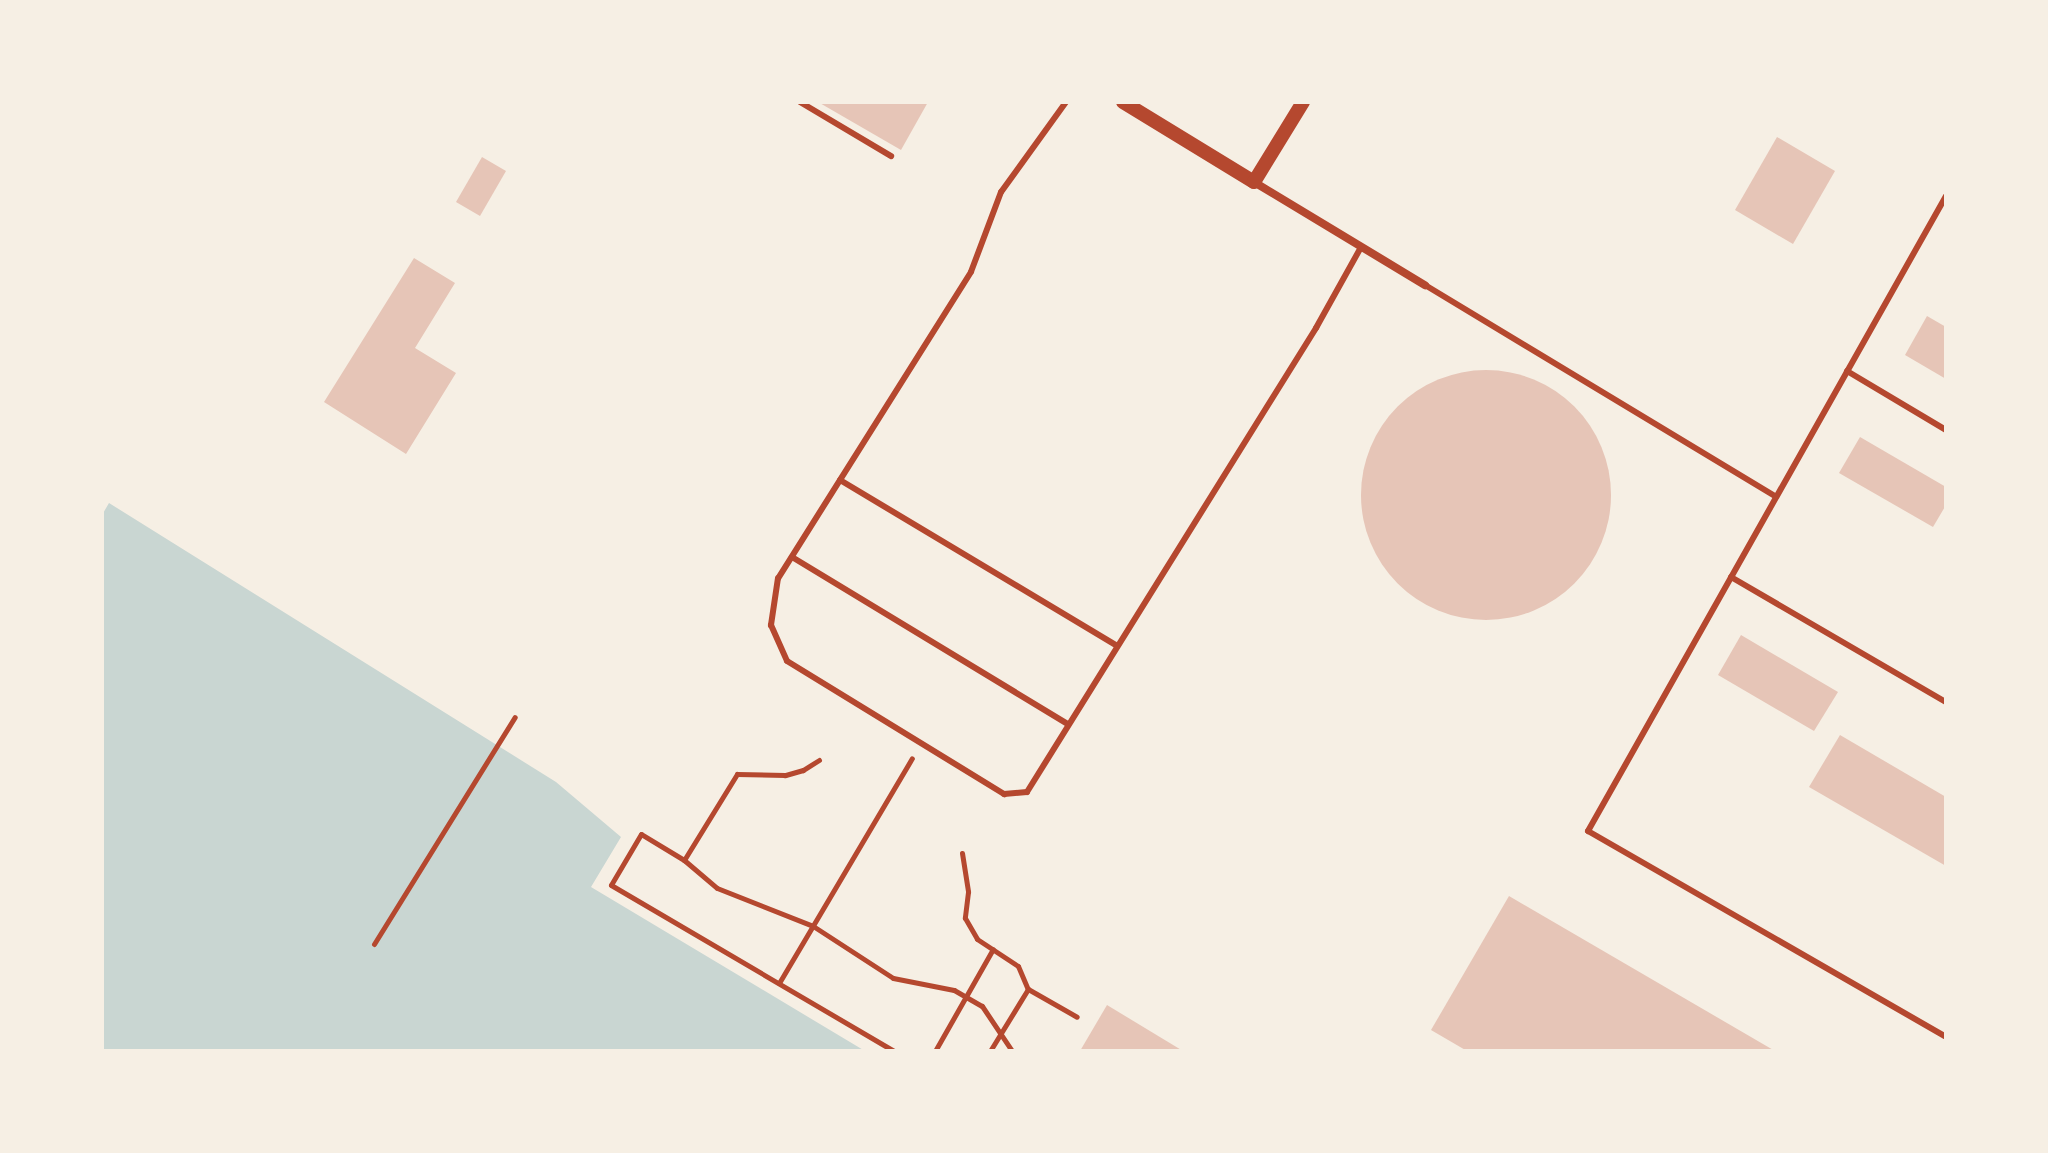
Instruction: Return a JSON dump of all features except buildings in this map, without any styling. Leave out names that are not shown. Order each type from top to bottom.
[{"type":"street","points":[[1123,102],[1425,285]]},
{"type":"street","points":[[1254,182],[1303,102]]},
{"type":"lane","points":[[800,102],[891,156]]},
{"type":"lane","points":[[1066,102],[1001,192],[971,272],[778,578],[771,625],[787,661],[1004,794],[1027,792],[1316,328],[1361,247]]},
{"type":"lane","points":[[1946,196],[1588,831],[1946,1037]]},
{"type":"lane","points":[[1425,285],[1776,497]]},
{"type":"lane","points":[[1847,371],[1946,430]]},
{"type":"lane","points":[[840,480],[1117,646]]},
{"type":"lane","points":[[792,557],[1068,724]]},
{"type":"lane","points":[[1731,577],[1946,702]]},
{"type":"path","points":[[374,944],[515,717]]},
{"type":"path","points":[[779,983],[921,743]]},
{"type":"path","points":[[684,860],[737,774],[785,775],[803,770],[819,760]]},
{"type":"path","points":[[894,1051],[611,885],[641,834],[684,860],[717,888],[813,926],[893,978],[954,990],[982,1006],[1012,1051]]},
{"type":"path","points":[[962,853],[968,892],[965,918],[977,939],[1018,966],[1028,989],[1077,1017]]},
{"type":"path","points":[[935,1051],[968,998],[993,949]]},
{"type":"path","points":[[990,1051],[1028,989]]},
{"type":"shaded area","points":[[109,503],[556,782],[621,837],[591,887],[865,1051],[102,1051],[102,515]]}]
